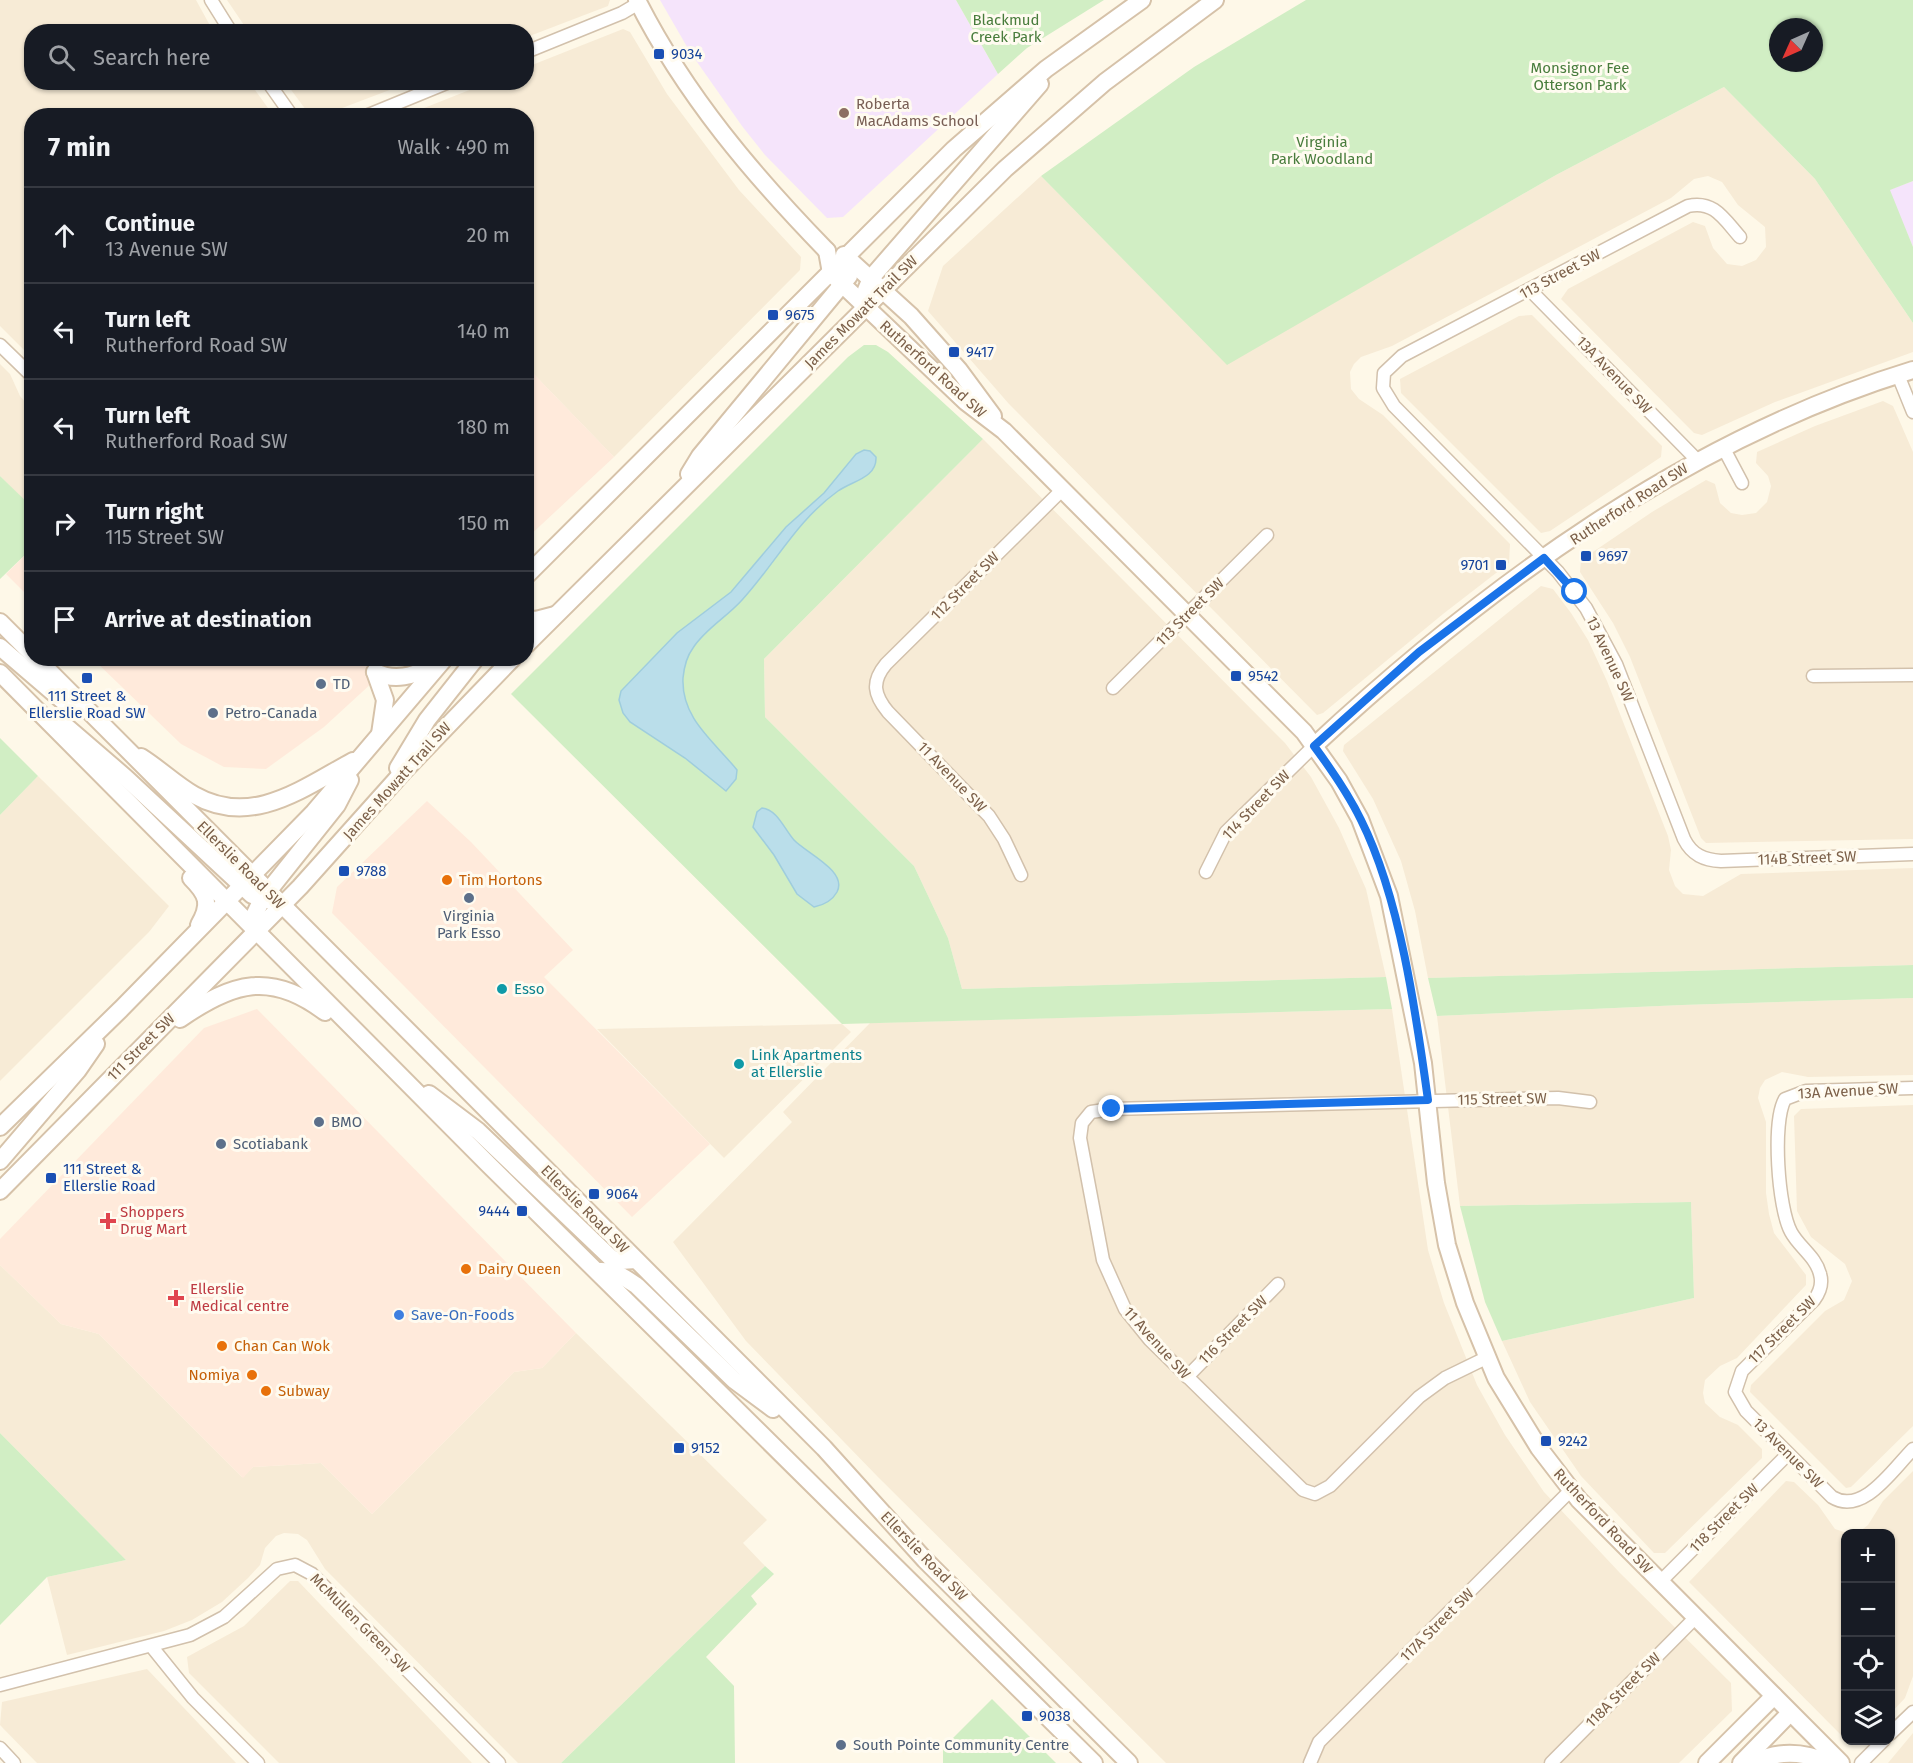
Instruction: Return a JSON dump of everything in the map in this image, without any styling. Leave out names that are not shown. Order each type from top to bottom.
[{"type":"main road","points":[[674,498],[700,456],[837,278],[848,256],[954,149],[1011,98],[1064,56],[1142,0]]},
{"type":"main road","name":"James Mowatt Trail SW","points":[[534,637],[865,307],[877,284],[1054,124],[1163,36],[1215,0]]},
{"type":"main road","points":[[638,2],[682,77],[724,136],[766,188],[827,251],[837,278]]},
{"type":"main road","points":[[877,284],[1064,56]]},
{"type":"main road","name":"Rutherford Road SW","points":[[827,251],[848,256],[911,316],[959,370],[1004,431],[1314,746],[1360,819],[1381,868],[1397,932],[1428,1100],[1436,1183],[1447,1245],[1465,1303],[1486,1358],[1526,1428],[1571,1490],[1695,1618],[1841,1763]]},
{"type":"main road","points":[[534,568],[837,278]]},
{"type":"main road","name":"Rutherford Road SW","points":[[837,278],[966,402],[1004,431]]},
{"type":"main road","name":"Rutherford Road SW","points":[[1314,746],[1419,652],[1544,558],[1697,460],[1815,404],[1905,373]]},
{"type":"main road","points":[[534,620],[557,615]]},
{"type":"main road","points":[[0,622],[24,646]]},
{"type":"main road","points":[[0,647],[72,709],[99,724]]},
{"type":"main road","name":"Ellerslie Road SW","points":[[44,666],[247,881],[265,895],[282,904],[824,1448],[925,1560],[1129,1763]]},
{"type":"main road","points":[[380,734],[385,700],[375,672],[398,678],[432,666]]},
{"type":"main road","points":[[0,1127],[121,1009],[314,812],[440,666]]},
{"type":"main road","points":[[385,793],[417,735],[470,666]]},
{"type":"main road","name":"James Mowatt Trail SW","points":[[282,904],[505,666]]},
{"type":"main road","points":[[4,677],[84,740],[247,881]]},
{"type":"main road","points":[[4,677],[35,716],[202,890],[207,911],[194,934]]},
{"type":"main road","name":"Ellerslie Road SW","points":[[4,677],[400,1076],[1094,1763]]},
{"type":"main road","points":[[118,743],[159,768],[179,786],[197,797],[227,808],[255,809],[292,796],[362,756]]},
{"type":"main road","points":[[256,931],[254,916],[265,895],[337,805],[362,756]]},
{"type":"main road","name":"111 Street SW","points":[[0,1191],[282,904]]},
{"type":"main road","points":[[142,1045],[202,1003],[249,986],[269,986],[289,989],[310,1001],[372,1048]]},
{"type":"main road","points":[[0,1161],[78,1070],[121,1009]]},
{"type":"main road","points":[[400,1076],[440,1101],[478,1131],[611,1258],[620,1261],[636,1260]]},
{"type":"main road","points":[[598,1271],[620,1274],[637,1286],[734,1380],[824,1448]]},
{"type":"main road","points":[[1707,1763],[1774,1696]]},
{"type":"main road","points":[[1741,1763],[1790,1713]]},
{"type":"main road","points":[[1753,1763],[1785,1754],[1807,1755],[1830,1763]]},
{"type":"street","points":[[211,0],[226,24]]},
{"type":"street","points":[[534,49],[622,13],[638,2]]},
{"type":"street","points":[[274,90],[286,108]]},
{"type":"street","points":[[386,108],[429,90]]},
{"type":"street","name":"113 Street SW","points":[[1382,380],[1388,368],[1402,356],[1688,206],[1702,204],[1713,206],[1740,237]]},
{"type":"street","name":"13A Avenue SW","points":[[1530,290],[1697,460]]},
{"type":"street","points":[[0,345],[24,368]]},
{"type":"street","points":[[1905,373],[1913,412]]},
{"type":"street","name":"13 Avenue SW","points":[[1382,380],[1383,388],[1394,406],[1575,592],[1603,636],[1616,664],[1684,839],[1689,848],[1702,858]]},
{"type":"street","points":[[1723,447],[1742,483]]},
{"type":"street","name":"112 Street SW","points":[[875,686],[886,664],[1062,490]]},
{"type":"street","name":"113 Street SW","points":[[1113,688],[1267,535]]},
{"type":"street","points":[[1813,676],[1913,675]]},
{"type":"street","name":"11 Avenue SW","points":[[875,686],[876,695],[888,712],[989,816],[1004,839],[1021,875]]},
{"type":"street","name":"114 Street SW","points":[[1206,872],[1226,832],[1314,746]]},
{"type":"street","name":"114B Street SW","points":[[1702,858],[1731,860],[1913,854]]},
{"type":"street","name":"13A Avenue SW","points":[[1785,1099],[1792,1094],[1806,1091],[1913,1088]]},
{"type":"street","name":"115 Street SW","points":[[1091,1112],[1112,1109],[1428,1100],[1558,1098],[1590,1102]]},
{"type":"street","name":"117 Street SW","points":[[1735,1392],[1742,1371],[1814,1300],[1821,1288],[1818,1267],[1791,1233],[1782,1207],[1778,1119],[1785,1099]]},
{"type":"street","name":"11 Avenue SW","points":[[1091,1112],[1082,1123],[1080,1138],[1107,1274],[1120,1300],[1136,1325],[1296,1485],[1315,1494],[1330,1486],[1419,1397],[1445,1378],[1486,1358]]},
{"type":"street","name":"116 Street SW","points":[[1187,1377],[1278,1284]]},
{"type":"street","name":"13 Avenue SW","points":[[1735,1392],[1746,1411],[1832,1497],[1849,1503],[1869,1494],[1913,1449]]},
{"type":"street","name":"118 Street SW","points":[[1660,1582],[1788,1454]]},
{"type":"street","name":"117A Street SW","points":[[1310,1763],[1319,1742],[1571,1490]]},
{"type":"street","name":"McMullen Green SW","points":[[0,1685],[152,1647],[200,1631],[234,1609],[277,1569],[289,1564],[312,1574],[499,1763]]},
{"type":"street","name":"118A Street SW","points":[[1551,1763],[1695,1618]]},
{"type":"street","points":[[152,1647],[193,1698],[258,1763]]},
{"type":"street","points":[[1895,1729],[1913,1712]]},
{"type":"street","points":[[1861,1763],[1879,1745]]},
{"type":"street","points":[[0,1748],[14,1763]]},
{"type":"shaded area","points":[[0,0],[196,0],[209,24],[24,24],[24,90],[255,90],[268,108],[24,108],[24,350],[0,326]]},
{"type":"shaded area","points":[[227,0],[610,0],[608,6],[534,34],[534,24],[243,24]]},
{"type":"shaded area","name":"Roberta MacAdams School","points":[[660,0],[956,0],[998,74],[843,217],[827,218],[765,155],[742,126],[690,52]]},
{"type":"shaded area","points":[[623,29],[630,32],[667,94],[739,190],[801,257],[800,270],[614,457],[534,374],[534,108],[424,108],[469,90],[534,90],[534,64]]},
{"type":"shaded area","points":[[1724,87],[1815,179],[1913,323],[1913,352],[1775,402],[1702,435],[1694,433],[1561,299],[1568,289],[1693,222],[1705,226],[1713,248],[1727,264],[1742,266],[1756,260],[1766,247],[1765,227],[1738,205],[1722,182],[1708,176],[1694,179],[1671,198],[1392,346],[1361,357],[1350,372],[1351,389],[1359,399],[1383,415],[1510,544],[1509,563],[1323,713],[1317,715],[1009,404],[928,311],[943,266],[1041,176],[1227,364],[1556,175]]},
{"type":"shaded area","points":[[291,90],[390,90],[342,108],[305,108]]},
{"type":"shaded area","points":[[1913,181],[1913,247],[1889,190]]},
{"type":"shaded area","points":[[1532,315],[1662,446],[1661,457],[1550,531],[1541,533],[1401,393],[1400,379],[1519,316]]},
{"type":"shaded area","points":[[0,364],[10,374],[24,401],[24,500],[0,476]]},
{"type":"shaded area","points":[[534,374],[614,457],[534,531]]},
{"type":"shaded area","points":[[1883,401],[1893,406],[1913,452],[1913,839],[1706,843],[1701,838],[1630,657],[1613,623],[1580,572],[1581,560],[1652,512],[1706,480],[1715,484],[1720,503],[1731,513],[1742,515],[1756,513],[1767,502],[1771,486],[1768,476],[1756,463],[1757,452],[1815,426]]},
{"type":"shaded area","points":[[983,439],[1285,743],[1311,777],[1339,828],[1366,889],[1386,977],[962,989],[948,938],[914,866],[765,717],[764,659]]},
{"type":"shaded area","points":[[24,556],[24,592],[6,574]]},
{"type":"shaded area","points":[[1541,586],[1553,589],[1571,613],[1588,640],[1607,681],[1668,836],[1671,850],[1669,870],[1675,886],[1683,894],[1703,896],[1741,874],[1913,868],[1913,965],[1428,978],[1415,911],[1401,861],[1373,799],[1343,751],[1344,745]]},
{"type":"shaded area","points":[[100,666],[390,666],[324,727],[266,769],[224,767],[181,744]]},
{"type":"shaded area","points":[[38,776],[169,906],[149,932],[0,1081],[0,815]]},
{"type":"shaded area","points":[[427,801],[471,842],[573,950],[544,977],[710,1144],[632,1217],[332,913],[337,887]]},
{"type":"shaded area","points":[[1913,998],[1913,1075],[1808,1077],[1782,1072],[1765,1080],[1760,1088],[1758,1098],[1766,1122],[1766,1193],[1769,1214],[1774,1233],[1806,1275],[1806,1285],[1737,1358],[1720,1366],[1705,1380],[1703,1393],[1705,1403],[1720,1417],[1738,1425],[1762,1449],[1762,1458],[1665,1553],[1654,1553],[1581,1476],[1530,1402],[1502,1341],[1694,1298],[1691,1202],[1460,1206],[1437,1016]]},
{"type":"shaded area","points":[[257,1009],[576,1333],[542,1368],[514,1372],[372,1514],[321,1463],[253,1467],[243,1478],[99,1334],[61,1324],[0,1265],[0,1239],[204,1028]]},
{"type":"shaded area","points":[[1392,1009],[1428,1250],[1444,1303],[1477,1385],[1505,1435],[1544,1492],[1620,1573],[1731,1683],[1732,1711],[1679,1763],[1166,1763],[878,1477],[746,1341],[673,1242],[792,1122],[783,1112],[870,1023]]},
{"type":"shaded area","points":[[842,1024],[851,1032],[724,1158],[597,1029]]},
{"type":"shaded area","points":[[1913,1105],[1913,1426],[1851,1487],[1846,1488],[1750,1392],[1751,1385],[1825,1311],[1844,1300],[1852,1281],[1845,1264],[1811,1237],[1797,1211],[1794,1116],[1801,1109]]},
{"type":"shaded area","points":[[0,1265],[61,1324],[99,1334],[242,1477],[253,1467],[321,1463],[372,1514],[514,1372],[542,1368],[576,1333],[767,1520],[743,1543],[765,1566],[561,1763],[518,1763],[325,1569],[307,1540],[298,1534],[284,1533],[276,1536],[265,1548],[260,1565],[248,1578],[222,1602],[192,1620],[164,1631],[67,1655],[47,1577],[126,1560],[0,1433]]},
{"type":"shaded area","points":[[1913,1471],[1913,1676],[1905,1698],[1895,1709],[1895,1529],[1863,1529],[1868,1525],[1883,1501]]},
{"type":"shaded area","points":[[1786,1481],[1794,1482],[1818,1505],[1835,1529],[1841,1531],[1841,1735],[1689,1582]]},
{"type":"shaded area","points":[[290,1581],[298,1581],[472,1763],[279,1763],[189,1673],[187,1657],[244,1626]]},
{"type":"shaded area","points":[[147,1669],[236,1763],[37,1763],[0,1725],[2,1702]]},
{"type":"shaded area","points":[[1913,1733],[1913,1763],[1888,1763]]},
{"type":"green space","name":"Blackmud Creek Park","points":[[956,0],[1104,0],[1027,48],[998,74]]},
{"type":"green space","name":"Virginia Park Woodland","points":[[1306,0],[1913,0],[1913,181],[1890,190],[1913,247],[1913,323],[1815,179],[1724,87],[1556,175],[1227,365],[1041,176],[1194,67]]},
{"type":"green space","points":[[864,345],[876,345],[888,352],[983,439],[764,659],[765,717],[914,866],[948,938],[962,989],[1386,977],[1392,1009],[842,1024],[511,694],[848,357]]},
{"type":"green space","points":[[0,476],[24,499],[24,556],[0,579]]},
{"type":"green space","points":[[0,738],[38,776],[0,815]]},
{"type":"green space","points":[[1913,965],[1913,998],[1437,1016],[1428,978]]},
{"type":"green space","points":[[1691,1202],[1694,1298],[1502,1341],[1485,1302],[1460,1206]]},
{"type":"green space","points":[[0,1433],[126,1560],[47,1577],[0,1625]]},
{"type":"green space","points":[[765,1566],[774,1574],[751,1596],[757,1604],[706,1657],[734,1686],[735,1763],[561,1763]]},
{"type":"green space","points":[[992,1699],[1056,1763],[943,1763],[943,1748]]},
{"type":"water","points":[[864,450],[870,451],[876,457],[872,470],[863,478],[838,491],[810,515],[754,586],[704,635],[687,658],[683,678],[684,693],[693,718],[737,770],[736,779],[726,791],[685,758],[630,722],[623,713],[619,700],[621,691],[677,633],[731,592],[786,527],[824,493],[856,454]]},
{"type":"water","points":[[762,808],[772,812],[794,840],[824,863],[837,877],[839,884],[837,892],[830,900],[814,907],[797,894],[774,855],[753,827],[757,812]]},
{"type":"place","name":"9034","points":[[659,54]]},
{"type":"place","name":"Roberta MacAdams School","points":[[844,113]]},
{"type":"place","name":"9675","points":[[773,315]]},
{"type":"place","name":"9417","points":[[954,352]]},
{"type":"place","name":"9697","points":[[1586,556]]},
{"type":"place","name":"9701","points":[[1501,565]]},
{"type":"place","name":"9542","points":[[1236,676]]},
{"type":"place","name":"111 Street & Ellerslie Road SW","points":[[87,678]]},
{"type":"place","name":"TD","points":[[321,684]]},
{"type":"place","name":"Petro-Canada","points":[[213,713]]},
{"type":"place","name":"9788","points":[[344,871]]},
{"type":"place","name":"Tim Hortons","points":[[447,880]]},
{"type":"place","name":"Virginia Park Esso","points":[[469,898]]},
{"type":"place","name":"Esso","points":[[502,989]]},
{"type":"place","name":"Link Apartments at Ellerslie","points":[[739,1064]]},
{"type":"place","name":"BMO","points":[[319,1122]]},
{"type":"place","name":"Scotiabank","points":[[221,1144]]},
{"type":"place","name":"111 Street & Ellerslie Road","points":[[51,1178]]},
{"type":"place","name":"9064","points":[[594,1194]]},
{"type":"place","name":"9444","points":[[522,1211]]},
{"type":"place","name":"Shoppers Drug Mart","points":[[108,1221]]},
{"type":"place","name":"Dairy Queen","points":[[466,1269]]},
{"type":"place","name":"Ellerslie Medical centre","points":[[176,1298]]},
{"type":"place","name":"Save-On-Foods","points":[[399,1315]]},
{"type":"place","name":"Chan Can Wok","points":[[222,1346]]},
{"type":"place","name":"Nomiya","points":[[252,1375]]},
{"type":"place","name":"Subway","points":[[266,1391]]},
{"type":"place","name":"9242","points":[[1546,1441]]},
{"type":"place","name":"9152","points":[[679,1448]]},
{"type":"place","name":"9038","points":[[1027,1716]]},
{"type":"place","name":"South Pointe Community Centre","points":[[841,1745]]},
{"type":"route","points":[[1112,1109],[1428,1100],[1417,1029],[1395,921],[1381,868],[1360,819],[1339,781],[1314,746],[1419,652],[1544,558],[1575,592]]},
{"type":"park label","name":"Monsignor Fee Otterson Park","points":[[1580,76]]}]
